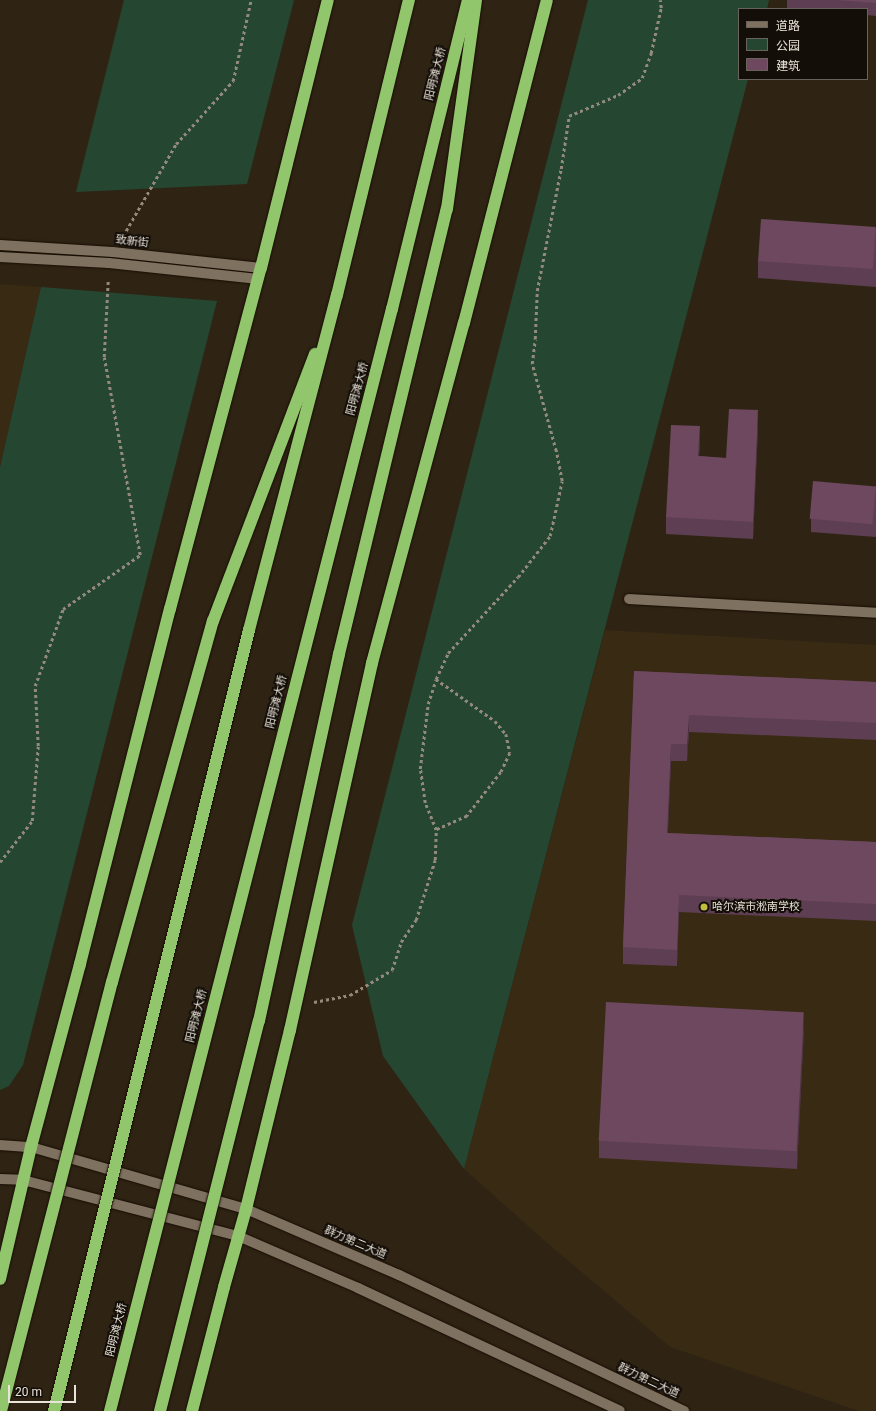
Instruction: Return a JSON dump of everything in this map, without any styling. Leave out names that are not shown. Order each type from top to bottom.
[{"type":"highway","points":[[0,1279],[31,1147],[82,956],[170,609],[260,273],[328,0]]},
{"type":"highway","points":[[54,1411],[249,630],[337,295],[409,0]]},
{"type":"highway","name":"阳明滩大桥","points":[[110,1411],[392,309],[468,0]]},
{"type":"highway","points":[[160,1411],[259,1021],[339,654],[447,210],[476,0]]},
{"type":"highway","points":[[192,1411],[246,1209],[296,1006],[372,663],[464,323],[547,0]]},
{"type":"highway","points":[[1,1411],[112,982],[213,621],[337,295]]},
{"type":"main road","name":"致新街","points":[[0,245],[113,252],[260,273]]},
{"type":"main road","points":[[0,257],[260,273]]},
{"type":"main road","points":[[629,599],[876,613]]},
{"type":"main road","name":"群力第二大道","points":[[0,1145],[31,1147],[246,1209],[399,1275],[684,1411]]},
{"type":"main road","points":[[0,1179],[23,1180],[238,1236],[378,1297],[620,1411]]},
{"type":"path","points":[[113,252],[176,144],[233,81],[251,0]]},
{"type":"path","points":[[296,1006],[350,995],[392,970],[400,942],[416,920],[436,860],[436,830],[425,803],[420,769],[428,704],[436,679],[448,653],[518,577],[550,536],[562,480],[556,452],[532,364],[535,339],[537,291],[561,169],[569,116],[618,95],[642,78],[651,53],[661,8],[660,0]]},
{"type":"path","points":[[0,862],[32,820],[38,746],[36,686],[64,609],[140,555],[104,357],[109,263]]},
{"type":"path","points":[[436,679],[495,721],[506,734],[510,753],[501,772],[467,816],[436,830]]},
{"type":"shaded area","points":[[0,284],[41,287],[0,467]]},
{"type":"shaded area","name":"哈尔滨市淞南学校","points":[[605,630],[876,645],[876,1411],[859,1411],[670,1347],[545,1241],[464,1169]]},
{"type":"green space","points":[[124,0],[294,0],[247,184],[76,192]]},
{"type":"green space","points":[[588,0],[769,0],[767,8],[738,8],[738,80],[748,80],[464,1169],[383,1056],[352,925]]},
{"type":"green space","points":[[41,287],[217,301],[23,1065],[9,1086],[0,1090],[0,467]]},
{"type":"building","points":[[836,0],[876,0],[876,3]]},
{"type":"building","points":[[761,219],[876,227],[873,269],[758,261]]},
{"type":"building","points":[[729,409],[758,410],[753,522],[666,517],[671,425],[700,426],[698,456],[726,458]]},
{"type":"building","points":[[813,481],[876,486],[872,524],[810,519]]},
{"type":"building","points":[[634,671],[876,682],[876,723],[689,715],[687,744],[671,744],[667,833],[876,842],[876,904],[679,895],[677,950],[623,947]]},
{"type":"building","points":[[606,1002],[804,1012],[796,1151],[599,1141]]},
{"type":"place","name":"哈尔滨市淞南学校","points":[[704,907]]}]
